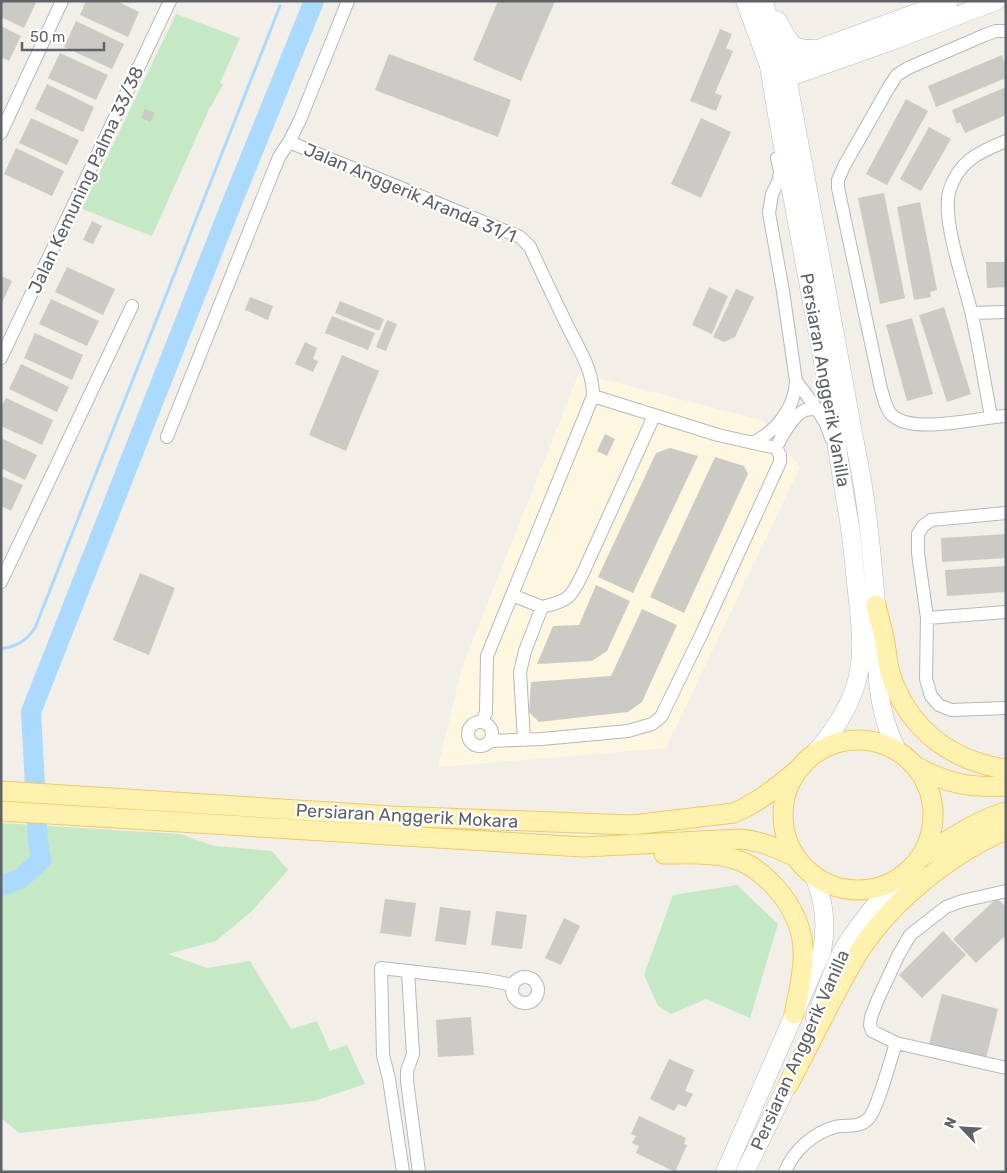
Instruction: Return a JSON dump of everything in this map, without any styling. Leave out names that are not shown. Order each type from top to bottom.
[{"type":"main road","name":"Persiaran Anggerik Vanilla","points":[[745,1],[778,72],[794,115],[863,486],[871,542],[876,605],[880,702],[888,733],[896,748]]},
{"type":"main road","name":"Persiaran Anggerik Vanilla","points":[[764,1],[778,72],[776,108],[834,422],[838,463],[848,517],[859,606],[860,669],[853,693],[834,729],[815,754]]},
{"type":"main road","points":[[764,1],[795,47],[822,57]]},
{"type":"main road","points":[[794,115],[802,87],[822,57],[949,1]]},
{"type":"main road","points":[[778,72],[996,1]]},
{"type":"main road","points":[[876,605],[892,679],[910,713],[922,729],[930,737],[950,750],[986,766],[1006,769]]},
{"type":"main road","points":[[1006,786],[980,787],[963,785],[931,775],[896,748],[859,739],[841,741],[824,748],[799,769],[786,793],[783,825],[787,841],[794,856],[804,868],[815,878],[834,887],[854,891],[875,889],[894,882],[904,875],[920,858],[974,824],[990,816],[1006,812]]},
{"type":"main road","points":[[917,766],[926,780],[932,795],[934,812],[931,836],[920,858]]},
{"type":"main road","name":"Persiaran Anggerik Mokara","points":[[1,791],[392,816],[632,825],[734,813],[765,796],[799,769]]},
{"type":"main road","points":[[1,780],[30,793]]},
{"type":"main road","name":"Persiaran Anggerik Mokara","points":[[1,811],[583,847],[739,839],[753,840],[794,856]]},
{"type":"main road","points":[[788,1085],[854,959],[882,920],[917,887],[955,858],[974,845],[1006,830]]},
{"type":"main road","points":[[583,847],[626,855],[677,854],[722,856],[740,861],[757,870],[784,897],[796,915],[799,925],[802,938],[804,973],[794,1014]]},
{"type":"main road","name":"Persiaran Anggerik Vanilla","points":[[725,1172],[822,951],[826,924],[823,899],[815,878]]},
{"type":"main road","name":"Persiaran Anggerik Vanilla","points":[[745,1172],[788,1085],[842,952],[852,935],[894,882]]},
{"type":"street","points":[[1,133],[62,1]]},
{"type":"street","name":"Jalan Kemuning Palma 33/38","points":[[1,358],[170,1]]},
{"type":"street","name":"Jalan Anggerik Aranda 31/1","points":[[348,1],[290,142],[506,230],[527,242],[592,376],[593,396],[487,656],[486,713],[482,722]]},
{"type":"street","points":[[1006,31],[996,31],[985,35],[908,68],[898,76],[888,87],[838,180],[839,196],[877,371],[886,406],[890,413],[901,421],[919,424],[960,422],[990,416],[1006,416]]},
{"type":"street","points":[[752,443],[764,438],[780,420],[793,398],[796,381],[769,213],[772,194],[779,180],[780,171],[772,126],[776,108]]},
{"type":"street","points":[[990,416],[972,313],[951,233],[948,212],[949,193],[956,177],[968,160],[976,154],[1006,141]]},
{"type":"street","points":[[167,437],[279,157],[290,142]]},
{"type":"street","points":[[1,582],[132,306]]},
{"type":"street","points":[[972,313],[1006,312]]},
{"type":"street","points":[[796,381],[817,408],[826,424],[838,463]]},
{"type":"street","points":[[490,741],[628,731],[652,724],[661,717],[682,677],[780,462],[780,455],[776,448],[654,416],[593,396]]},
{"type":"street","points":[[776,448],[783,433],[798,414],[805,410],[817,408]]},
{"type":"street","points":[[512,595],[542,607],[555,604],[571,596],[654,416]]},
{"type":"street","points":[[1006,513],[931,520],[923,526],[918,534],[918,553],[927,618],[926,679],[931,696],[939,705],[951,710],[1006,708]]},
{"type":"street","points":[[524,740],[520,672],[525,652],[542,607]]},
{"type":"street","points":[[927,618],[1006,612]]},
{"type":"street","points":[[482,722],[492,729],[492,737],[488,744],[476,746],[470,741],[468,733],[474,723],[482,722]]},
{"type":"street","points":[[1006,891],[962,901],[946,907],[910,935],[882,990],[870,1022],[872,1031],[895,1046],[1006,1068]]},
{"type":"street","points":[[403,1172],[383,1055],[381,968],[487,980],[513,985]]},
{"type":"street","points":[[408,972],[413,1054],[407,1071],[407,1081],[419,1172]]},
{"type":"street","points":[[784,1172],[790,1160],[817,1134],[837,1127],[854,1126],[870,1118],[895,1046]]},
{"type":"street","points":[[387,1072],[407,1071]]},
{"type":"shaded area","points":[[579,373],[764,421],[800,467],[666,748],[438,767],[462,668]]},
{"type":"green space","points":[[176,14],[240,38],[220,83],[223,84],[210,107],[152,236],[82,209]]},
{"type":"green space","points":[[1,823],[180,834],[214,846],[272,851],[288,870],[252,911],[216,941],[168,954],[207,968],[250,961],[291,1029],[317,1021],[330,1051],[347,1045],[365,1084],[314,1101],[19,1133],[1,1118]]},
{"type":"green space","points":[[737,885],[778,924],[750,1018],[706,999],[671,1014],[658,1006],[644,975],[673,895]]},
{"type":"building","points":[[1,1],[32,1],[36,3],[24,28],[1,17]]},
{"type":"building","points":[[86,1],[117,1],[139,12],[128,37],[80,15]]},
{"type":"building","points":[[498,1],[555,1],[521,81],[473,60]]},
{"type":"building","points":[[76,21],[124,44],[112,69],[64,47]]},
{"type":"building","points":[[1,26],[21,36],[9,61],[1,57]]},
{"type":"building","points":[[720,29],[732,34],[726,48],[733,51],[715,93],[722,96],[716,111],[690,101]]},
{"type":"building","points":[[60,53],[108,75],[96,100],[48,78]]},
{"type":"building","points":[[389,54],[511,100],[498,137],[375,90]]},
{"type":"building","points":[[1002,55],[1006,66],[1006,78],[936,107],[928,86]]},
{"type":"building","points":[[47,84],[94,107],[83,132],[35,109]]},
{"type":"building","points":[[1006,87],[1006,115],[965,133],[960,122],[957,124],[952,110]]},
{"type":"building","points":[[906,99],[928,111],[887,185],[866,174]]},
{"type":"building","points":[[145,109],[155,113],[150,122],[141,118]]},
{"type":"building","points":[[31,118],[79,140],[67,165],[19,143]]},
{"type":"building","points":[[701,118],[731,132],[701,198],[671,184]]},
{"type":"building","points":[[929,127],[951,139],[921,191],[900,179]]},
{"type":"building","points":[[16,148],[64,171],[52,196],[4,174]]},
{"type":"building","points":[[884,193],[905,298],[880,304],[858,198]]},
{"type":"building","points":[[920,202],[937,290],[930,292],[931,297],[914,300],[897,207]]},
{"type":"building","points":[[92,221],[102,226],[93,244],[83,240]]},
{"type":"building","points":[[986,262],[1006,262],[1006,287],[987,288]]},
{"type":"building","points":[[67,267],[115,289],[103,315],[55,292]]},
{"type":"building","points":[[1,276],[12,281],[1,305]]},
{"type":"building","points":[[709,287],[728,296],[712,334],[692,325]]},
{"type":"building","points":[[736,289],[754,297],[735,337],[724,342],[713,337]]},
{"type":"building","points":[[250,297],[273,306],[268,320],[245,310]]},
{"type":"building","points":[[51,299],[99,321],[87,346],[39,324]]},
{"type":"building","points":[[340,301],[384,319],[379,331],[335,313]]},
{"type":"building","points":[[944,307],[971,394],[947,402],[919,315]]},
{"type":"building","points":[[332,316],[375,333],[368,350],[325,333]]},
{"type":"building","points":[[912,318],[933,394],[907,401],[886,325]]},
{"type":"building","points":[[387,320],[397,324],[386,351],[376,347]]},
{"type":"building","points":[[35,333],[83,355],[72,380],[24,358]]},
{"type":"building","points":[[305,342],[317,348],[313,359],[318,361],[313,372],[295,364]]},
{"type":"building","points":[[342,355],[379,371],[346,451],[309,435]]},
{"type":"building","points":[[21,364],[69,387],[57,412],[9,389]]},
{"type":"building","points":[[6,398],[53,420],[42,445],[1,426],[1,407]]},
{"type":"building","points":[[605,434],[615,439],[607,456],[597,451]]},
{"type":"building","points":[[1,438],[37,455],[25,480],[1,468]]},
{"type":"building","points":[[670,448],[698,456],[633,593],[598,577],[656,453]]},
{"type":"building","points":[[715,457],[744,466],[748,474],[684,613],[650,597]]},
{"type":"building","points":[[1,476],[23,485],[11,511],[1,506]]},
{"type":"building","points":[[1006,534],[1006,558],[942,562],[941,538]]},
{"type":"building","points":[[1006,566],[1006,592],[947,596],[945,570]]},
{"type":"building","points":[[140,573],[175,588],[149,655],[113,640]]},
{"type":"building","points":[[596,585],[630,601],[607,651],[592,661],[537,664],[553,626],[579,625]]},
{"type":"building","points":[[642,609],[677,625],[642,702],[628,712],[539,722],[529,712],[531,682],[611,676]]},
{"type":"building","points":[[997,898],[1006,907],[1006,935],[976,963],[953,939]]},
{"type":"building","points":[[385,899],[416,903],[411,937],[380,933]]},
{"type":"building","points":[[440,907],[471,911],[466,945],[435,941]]},
{"type":"building","points":[[496,911],[527,915],[522,949],[491,945]]},
{"type":"building","points":[[564,918],[580,926],[561,965],[545,958]]},
{"type":"building","points":[[943,931],[966,955],[922,998],[899,975]]},
{"type":"building","points":[[942,994],[998,1009],[986,1059],[929,1044]]},
{"type":"building","points":[[471,1017],[474,1055],[438,1057],[436,1020]]},
{"type":"building","points":[[669,1059],[694,1070],[685,1091],[693,1094],[686,1107],[678,1104],[674,1111],[650,1099]]},
{"type":"building","points":[[639,1116],[686,1138],[684,1144],[687,1145],[675,1172],[636,1153],[639,1146],[632,1143],[636,1136],[631,1134]]},
{"type":"waterway","points":[[1,886],[20,879],[41,860],[38,841],[31,712],[227,215],[314,1]]},
{"type":"waterway","points":[[1,649],[21,642],[35,628],[280,6]]}]
